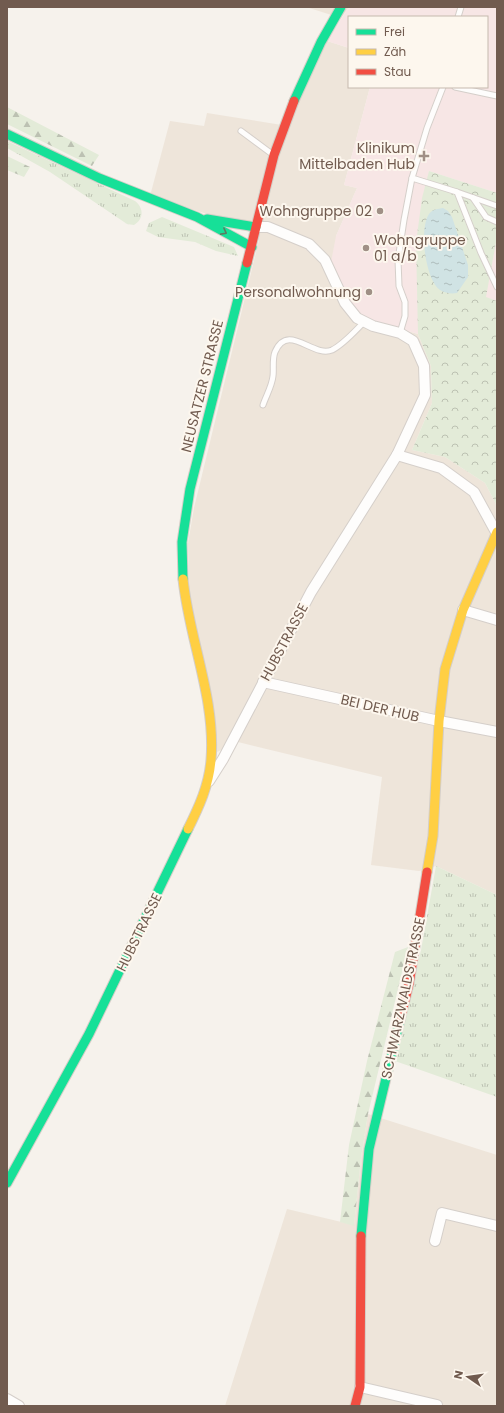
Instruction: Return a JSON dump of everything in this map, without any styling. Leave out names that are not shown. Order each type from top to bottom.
[{"type":"main road","name":"NEUSATZER STRASSE","points":[[206,786],[211,753],[210,722],[185,598],[182,575],[182,529],[190,489],[274,155],[288,114],[323,36],[341,7]]},
{"type":"main road","name":"HUBSTRASSE","points":[[7,134],[99,178],[196,217],[252,247]]},
{"type":"main road","name":"HUBSTRASSE","points":[[196,217],[256,227]]},
{"type":"main road","name":"SCHWARZWALDSTRASSE","points":[[355,1406],[360,1387],[361,1220],[368,1149],[408,984],[420,920],[433,836],[445,669],[463,610],[497,532]]},
{"type":"main road","name":"HUBSTRASSE","points":[[7,1183],[89,1034],[194,818],[206,786]]},
{"type":"street","name":"HUBSTRASSE","points":[[206,786],[224,759],[262,682],[310,592],[398,455],[425,395],[424,366],[413,341],[400,333],[373,326],[357,318],[345,302],[325,260],[310,244],[268,227],[256,227]]},
{"type":"street","points":[[398,455],[441,468],[474,492],[497,532]]},
{"type":"street","points":[[463,610],[497,620]]},
{"type":"street","name":"BEI DER HUB","points":[[262,682],[440,722],[497,732]]},
{"type":"street","points":[[435,1241],[442,1213],[497,1226]]},
{"type":"street","points":[[360,1387],[437,1405]]},
{"type":"street","points":[[7,1399],[19,1406]]},
{"type":"lane","points":[[400,333],[405,316],[404,302],[399,286],[398,260],[412,178],[427,128],[443,88]]},
{"type":"lane","points":[[460,88],[497,96]]},
{"type":"lane","points":[[241,131],[274,155]]},
{"type":"lane","points":[[412,178],[497,206]]},
{"type":"lane","points":[[457,192],[481,253],[497,287]]},
{"type":"lane","points":[[473,198],[486,216],[497,222]]},
{"type":"lane","points":[[263,405],[273,378],[274,353],[279,345],[288,340],[294,339],[321,351],[331,350],[350,336],[364,322]]},
{"type":"shaded area","points":[[306,7],[349,7],[341,18]]},
{"type":"shaded area","name":"Klinikum Mittelbaden Hub","points":[[349,7],[497,7],[497,193],[429,171],[419,299],[418,334],[366,319],[349,307],[331,262],[336,236],[357,188],[344,185],[370,88],[488,88],[488,16],[348,16],[348,48],[327,41]]},
{"type":"shaded area","points":[[327,41],[348,48],[348,88],[370,88],[344,185],[357,188],[336,236],[366,319],[418,334],[431,366],[432,403],[412,450],[445,457],[485,483],[497,506],[497,895],[436,866],[419,871],[371,865],[382,777],[238,742],[217,752],[189,590],[188,543],[194,508],[259,240],[239,224],[150,196],[170,121],[204,126],[207,113],[288,126]]},
{"type":"shaded area","points":[[497,237],[497,301],[485,298]]},
{"type":"shaded area","points":[[368,1114],[497,1155],[497,1406],[225,1406],[287,1209],[354,1225],[361,1158]]},
{"type":"green space","points":[[7,107],[99,155],[92,166],[7,124]]},
{"type":"green space","points":[[7,141],[135,201],[140,207],[142,213],[140,220],[134,225],[127,224],[50,172],[7,148]]},
{"type":"green space","points":[[7,156],[30,167],[24,177],[7,170]]},
{"type":"green space","points":[[429,171],[497,193],[497,237],[486,297],[497,301],[497,506],[485,483],[445,457],[412,450],[432,403],[431,366],[418,334],[416,243],[422,198]]},
{"type":"green space","points":[[162,217],[234,247],[238,256],[216,251],[195,242],[158,237],[146,231],[149,223]]},
{"type":"green space","points":[[436,866],[497,895],[497,1097],[395,1061],[421,950]]},
{"type":"green space","points":[[408,947],[368,1114],[361,1158],[354,1226],[340,1222],[349,1145],[367,1061],[395,952]]},
{"type":"water","points":[[443,208],[448,211],[452,217],[468,265],[468,277],[457,293],[444,292],[435,284],[427,265],[425,254],[424,230],[426,221],[432,211]]},
{"type":"traffic: fast","points":[[294,101],[321,42],[341,7]]},
{"type":"traffic: fast","points":[[7,134],[99,178],[197,217],[252,247]]},
{"type":"traffic: fast","points":[[207,219],[256,227]]},
{"type":"traffic: fast","points":[[183,579],[182,542],[190,489],[247,263]]},
{"type":"traffic: fast","points":[[7,1183],[89,1034],[188,829]]},
{"type":"traffic: fast","points":[[361,1236],[369,1149],[400,1020]]},
{"type":"traffic: slow","points":[[427,872],[433,836],[439,721],[445,669],[463,610],[497,532]]},
{"type":"traffic: slow","points":[[183,579],[186,602],[210,714],[211,737],[211,760],[206,787],[188,829]]},
{"type":"traffic: jam","points":[[247,263],[274,155],[294,101]]},
{"type":"traffic: jam","points":[[400,1020],[409,984],[427,872]]},
{"type":"traffic: jam","points":[[355,1406],[360,1387],[361,1236]]},
{"type":"place","name":"Klinikum Mittelbaden Hub","points":[[424,156]]},
{"type":"place","name":"Wohngruppe 02","points":[[380,211]]},
{"type":"place","name":"Wohngruppe 01 a/b","points":[[366,248]]},
{"type":"place","name":"Personalwohnung","points":[[369,292]]}]
